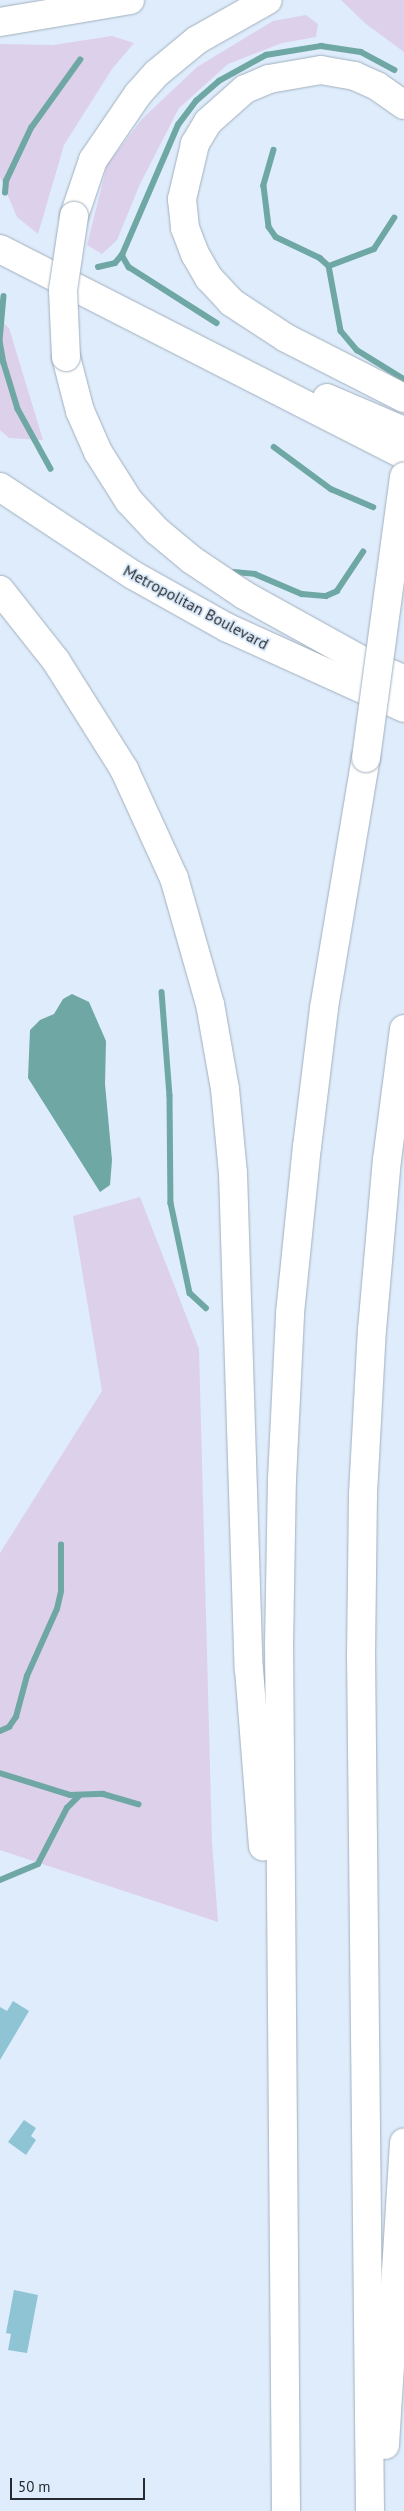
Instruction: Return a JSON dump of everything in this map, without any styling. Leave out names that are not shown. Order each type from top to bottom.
[{"type":"highway","points":[[0,22],[130,0]]},
{"type":"highway","points":[[268,0],[197,40],[144,87],[114,126],[93,160],[74,216],[63,290],[66,357],[80,411],[98,452],[130,501],[157,531],[192,560],[244,595],[374,667],[404,679]]},
{"type":"highway","points":[[404,106],[376,86],[355,76],[321,70],[269,79],[245,90],[208,122],[195,144],[186,172],[182,199],[185,228],[195,254],[209,278],[231,302],[286,338],[404,398]]},
{"type":"highway","points":[[0,249],[404,431]]},
{"type":"highway","points":[[0,249],[404,455]]},
{"type":"highway","points":[[286,2511],[279,1647],[290,1313],[324,1008],[366,758],[404,477]]},
{"type":"highway","name":"Metropolitan Boulevard","points":[[0,487],[133,575],[228,628],[404,708]]},
{"type":"highway","points":[[133,575],[225,633],[360,705],[404,723]]},
{"type":"highway","points":[[366,758],[404,579]]},
{"type":"highway","points":[[0,590],[56,661],[124,769],[174,878],[210,1004],[225,1090],[233,1173],[250,1669],[281,2065]]},
{"type":"highway","points":[[370,2511],[361,1657],[363,1494],[373,1320],[387,1160],[404,1029]]},
{"type":"highway","points":[[380,2511],[404,2143]]},
{"type":"shaded area","points":[[341,0],[404,0],[404,52],[366,24]]},
{"type":"shaded area","points":[[306,15],[318,24],[316,37],[282,43],[228,64],[179,108],[140,184],[117,240],[102,254],[87,245],[107,165],[142,119],[197,67],[273,21]]},
{"type":"shaded area","points":[[112,36],[134,43],[112,69],[64,145],[38,234],[17,217],[0,177],[0,44],[53,45]]},
{"type":"shaded area","points":[[0,320],[9,328],[43,440],[9,438],[0,430]]},
{"type":"shaded area","points":[[72,994],[89,1002],[106,1041],[105,1084],[112,1160],[110,1185],[100,1192],[28,1078],[30,1030],[40,1020],[54,1014],[63,999]]},
{"type":"shaded area","points":[[140,1197],[199,1349],[212,1843],[218,1922],[0,1850],[0,1553],[102,1391],[73,1216]]},
{"type":"building","points":[[13,2001],[29,2011],[0,2060],[0,2007],[7,2011]]},
{"type":"building","points":[[24,2120],[36,2128],[31,2136],[36,2140],[26,2155],[8,2142]]},
{"type":"building","points":[[14,2290],[38,2295],[27,2353],[8,2350],[11,2334],[6,2333]]},
{"type":"waterway","points":[[98,267],[115,263],[122,255],[178,125],[196,101],[219,81],[266,55],[321,46],[361,52],[395,70]]},
{"type":"waterway","points":[[5,193],[6,181],[31,128],[80,60]]},
{"type":"waterway","points":[[274,150],[264,186],[269,227],[276,237],[320,258],[329,266],[341,331],[357,350],[404,379]]},
{"type":"waterway","points":[[329,266],[374,249],[394,218]]},
{"type":"waterway","points":[[122,255],[129,267],[217,323]]},
{"type":"waterway","points":[[4,296],[0,341],[4,363],[18,409],[51,469]]},
{"type":"waterway","points":[[274,447],[331,489],[373,507]]},
{"type":"waterway","points":[[234,572],[255,574],[302,594],[326,596],[337,591],[363,552]]},
{"type":"waterway","points":[[162,992],[170,1096],[171,1203],[190,1293],[206,1308]]},
{"type":"waterway","points":[[0,1731],[9,1727],[16,1717],[27,1676],[57,1609],[61,1591],[61,1545]]},
{"type":"waterway","points":[[0,1773],[70,1795],[103,1794],[139,1804]]},
{"type":"waterway","points":[[0,1880],[38,1864],[67,1808],[80,1795]]}]
